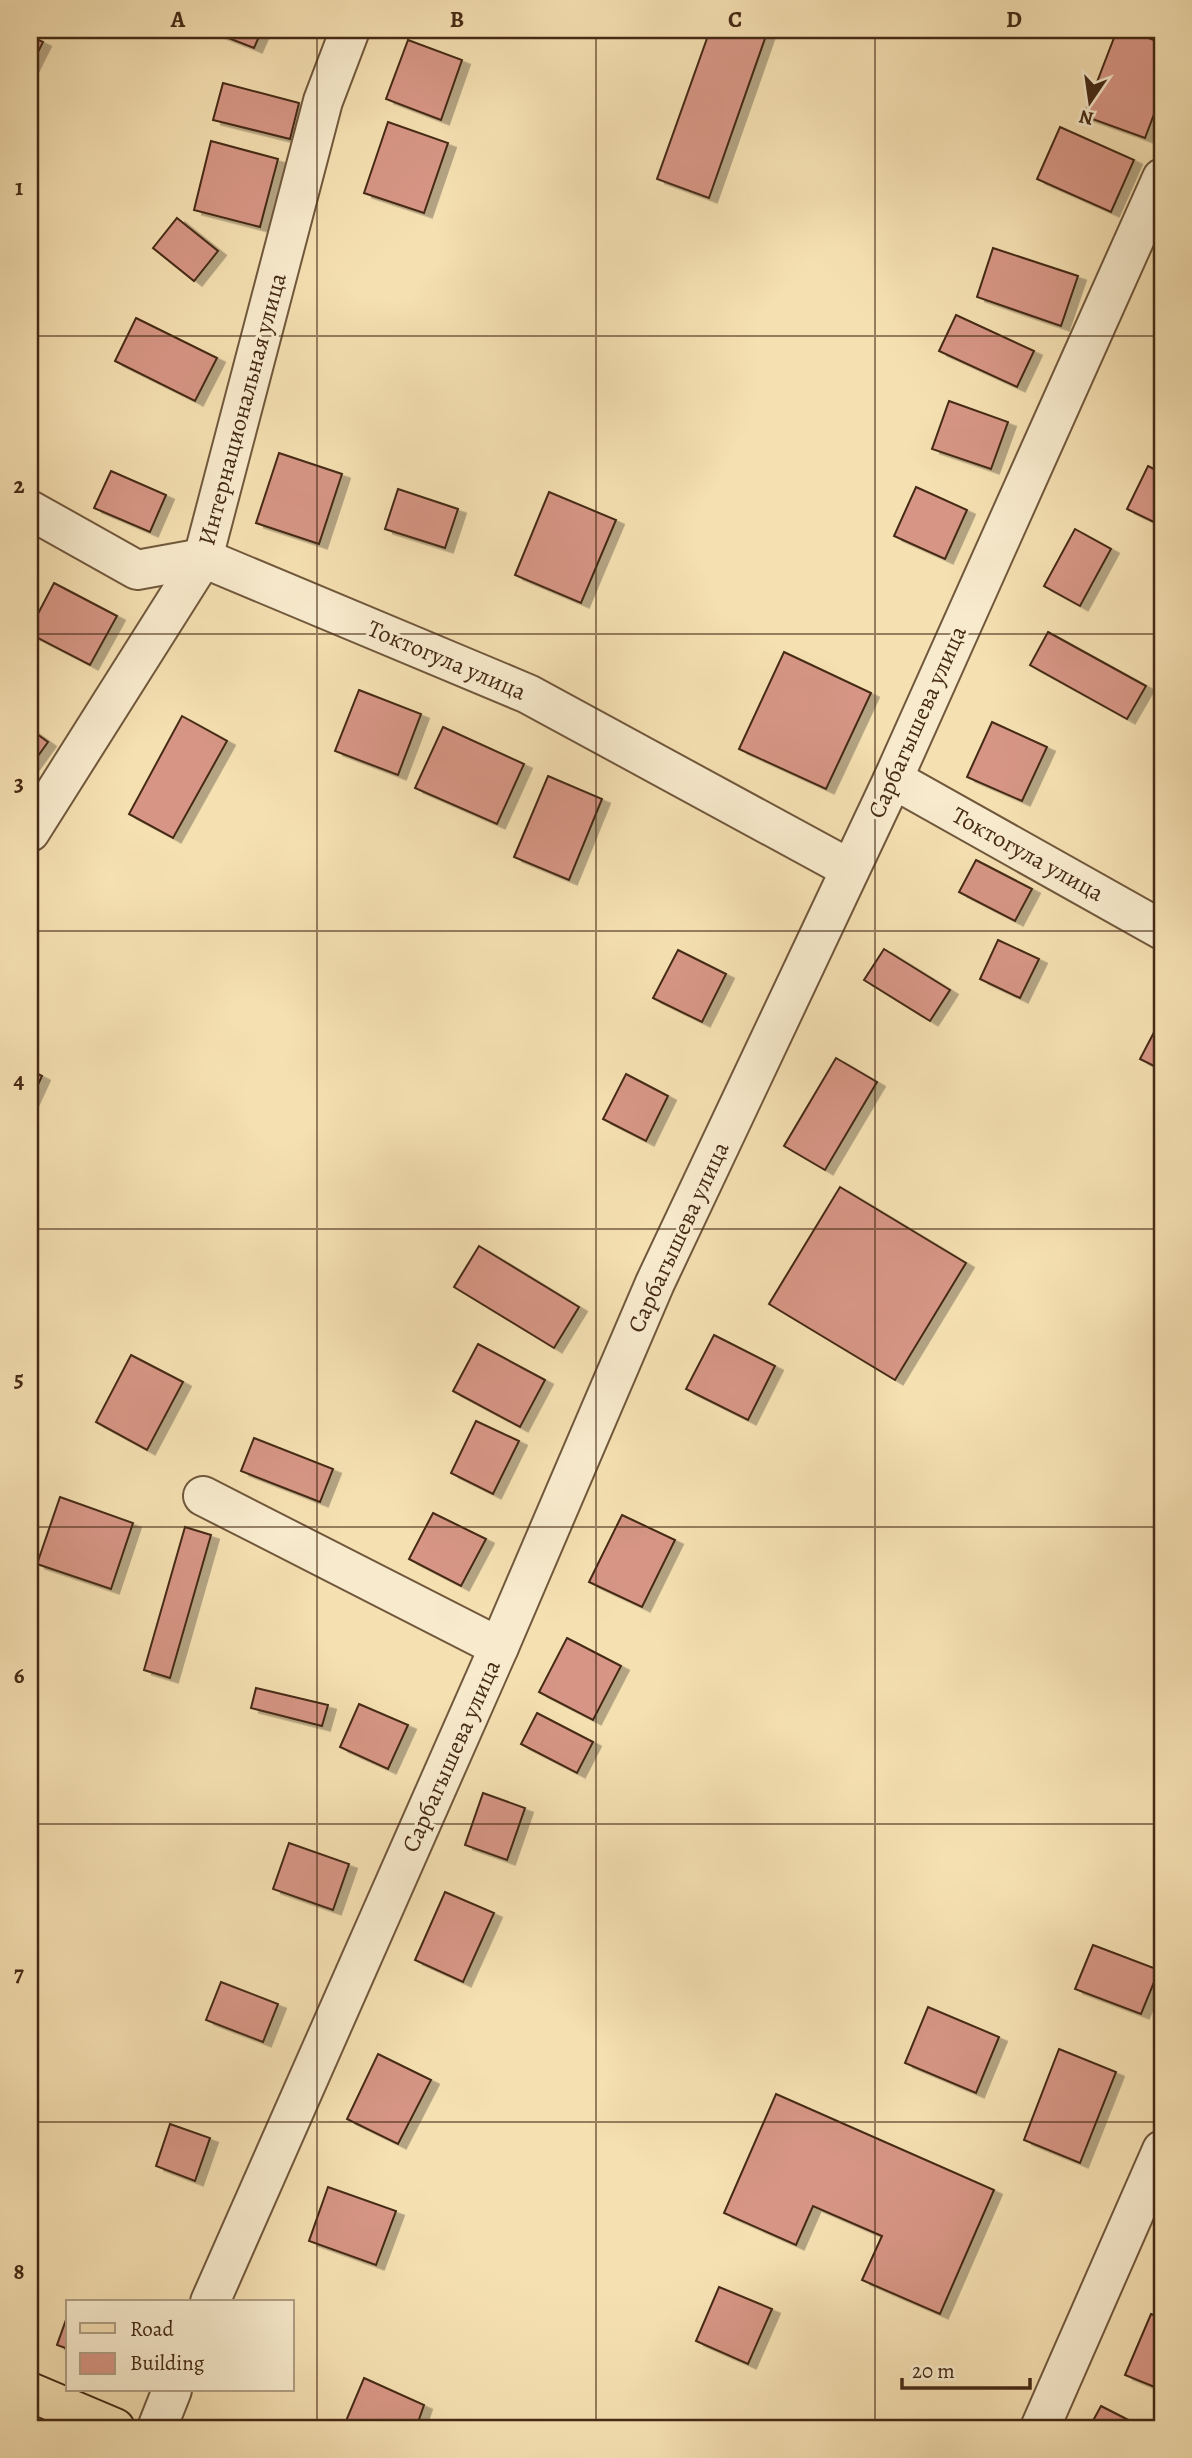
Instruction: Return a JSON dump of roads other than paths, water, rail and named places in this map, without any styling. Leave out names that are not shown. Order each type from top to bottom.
[{"type":"main road","points":[[30,2392],[115,2428]]},
{"type":"street","name":"Интернациональная улица","points":[[30,832],[203,558],[323,101],[350,30]]},
{"type":"street","name":"Сарбагышева улица","points":[[211,2300],[499,1647],[655,1283],[893,779],[1162,178]]},
{"type":"street","points":[[30,510],[137,570],[203,558]]},
{"type":"street","name":"Токтогула улица","points":[[203,558],[528,694],[850,869]]},
{"type":"street","name":"Токтогула улица","points":[[893,779],[1162,930]]},
{"type":"street","points":[[203,1496],[499,1647]]},
{"type":"street","points":[[1040,2428],[1162,2150]]},
{"type":"street","points":[[156,2428],[171,2392]]}]
